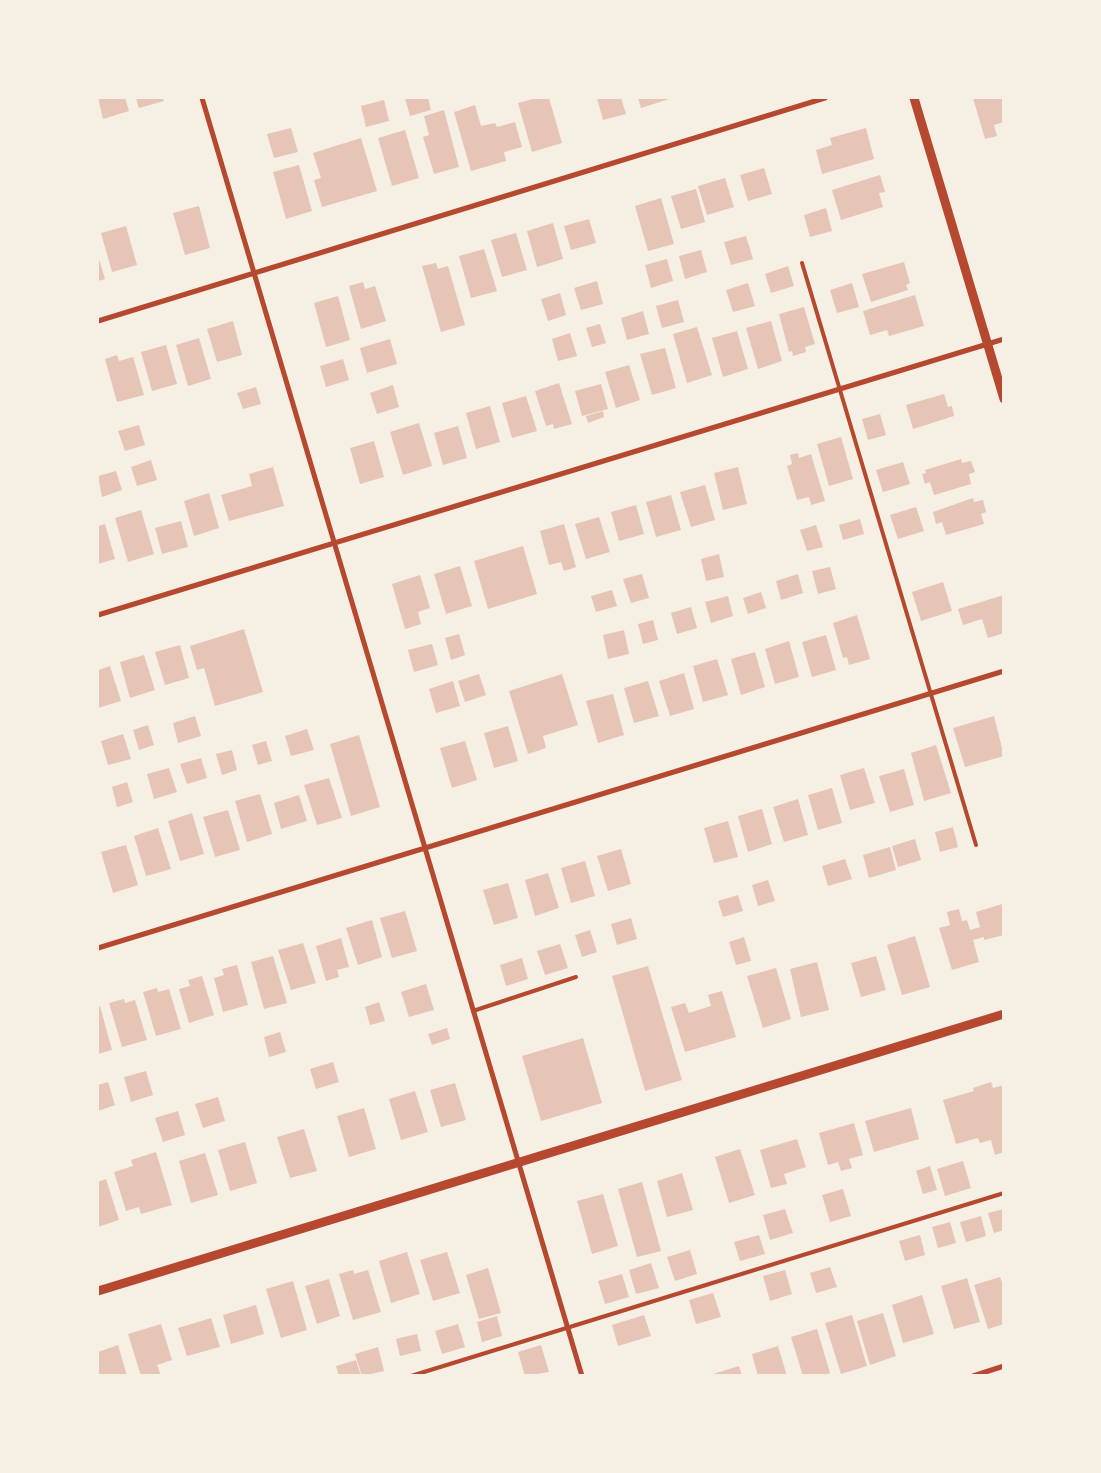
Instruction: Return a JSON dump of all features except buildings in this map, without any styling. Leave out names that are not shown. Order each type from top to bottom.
[{"type":"street","points":[[202,98],[582,1376]]},
{"type":"street","points":[[98,321],[825,98]]},
{"type":"street","points":[[914,98],[1004,399]]},
{"type":"street","points":[[98,615],[1004,338]]},
{"type":"street","points":[[98,948],[1004,671]]},
{"type":"street","points":[[98,1291],[1004,1014]]},
{"type":"street","points":[[974,1376],[1004,1366]]},
{"type":"lane","points":[[802,262],[976,846]]},
{"type":"lane","points":[[473,1010],[576,977]]},
{"type":"lane","points":[[411,1376],[1004,1194]]}]
